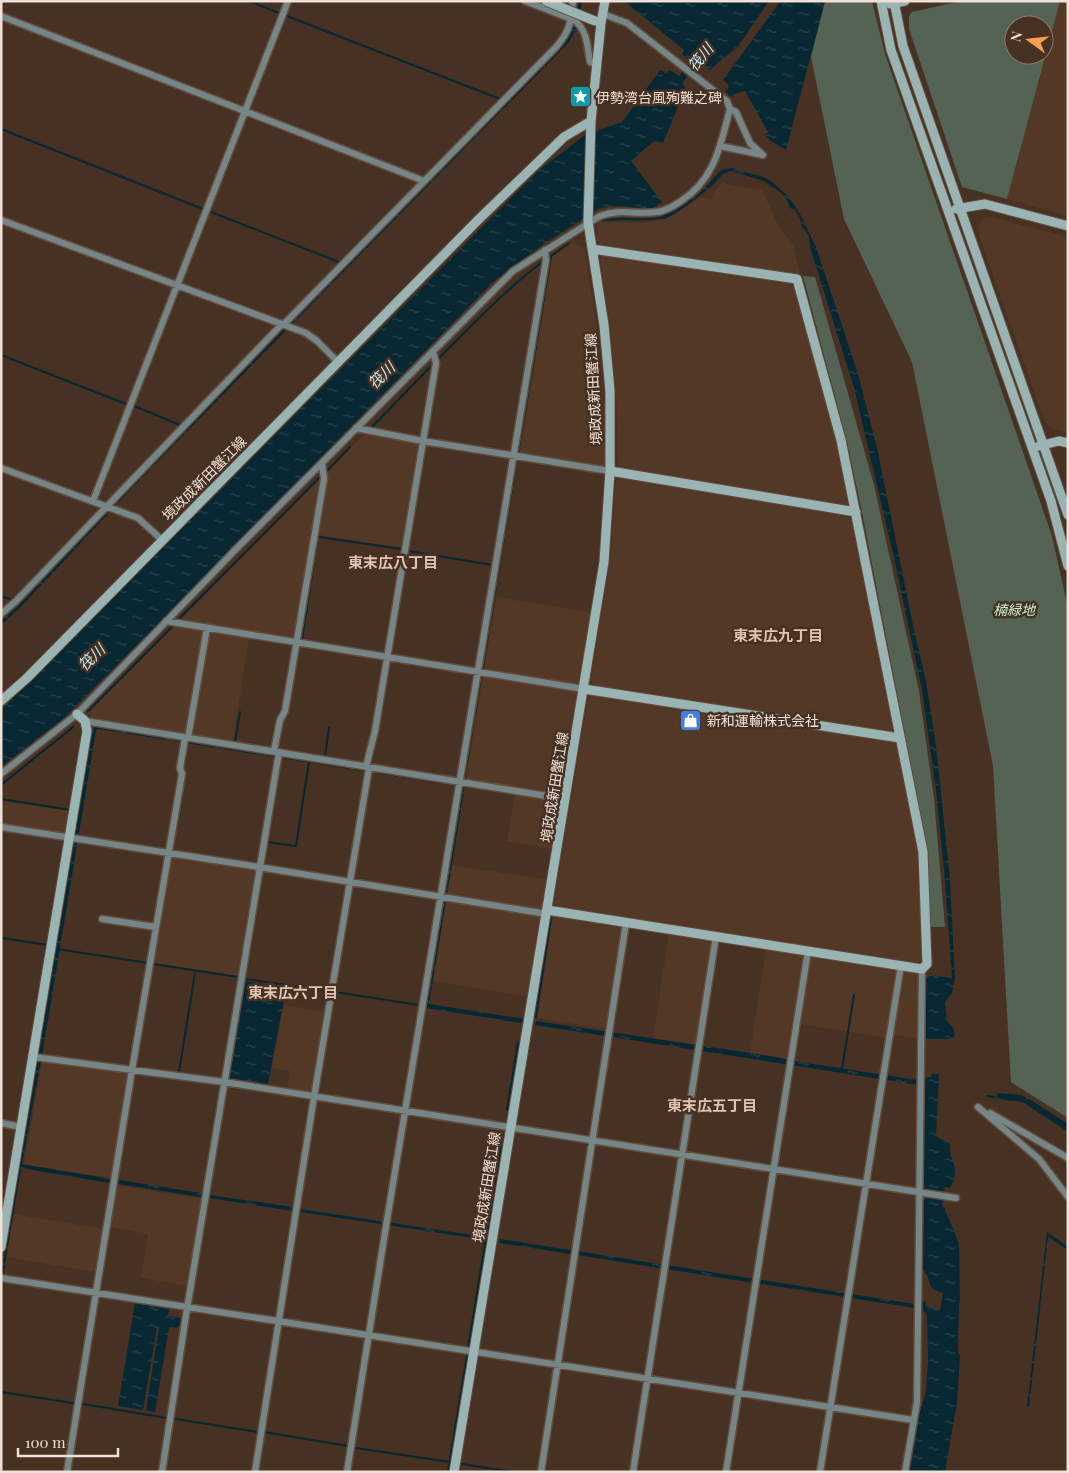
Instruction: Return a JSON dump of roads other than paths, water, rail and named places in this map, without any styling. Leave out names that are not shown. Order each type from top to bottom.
[{"type":"street","points":[[93,501],[288,1]]},
{"type":"street","points":[[525,1],[575,21]]},
{"type":"street","points":[[546,1],[600,19],[627,22],[726,101],[730,109],[736,112],[750,142],[763,155],[720,146]]},
{"type":"street","points":[[592,125],[600,19],[605,1]]},
{"type":"street","points":[[905,1],[881,4],[891,50],[1051,501],[1068,566]]},
{"type":"street","points":[[572,2],[575,21],[587,38],[590,62],[597,65]]},
{"type":"street","points":[[894,2],[903,46],[1068,515]]},
{"type":"street","points":[[1,16],[424,181]]},
{"type":"street","points":[[1,614],[16,601],[97,518],[106,506],[556,47],[575,21]]},
{"type":"street","points":[[1,774],[77,714],[166,621],[512,271],[588,222],[611,212],[622,211],[640,214],[660,212],[694,192],[707,177],[714,164],[730,109]]},
{"type":"street","name":"境政成新田蟹江線","points":[[1,701],[34,671],[478,220],[557,143],[564,137],[592,125],[588,222],[604,326],[610,391],[610,471],[604,562],[454,1472]]},
{"type":"street","points":[[948,210],[985,204],[1068,226]]},
{"type":"street","points":[[1,220],[306,333],[338,362]]},
{"type":"street","points":[[592,249],[797,280],[840,440],[924,852],[927,964],[922,969],[921,1192],[917,1402],[905,1472]]},
{"type":"street","points":[[348,1472],[405,1112],[444,897],[460,781],[546,260],[544,250]]},
{"type":"street","points":[[255,1472],[314,1097],[351,882],[372,738],[375,731],[436,363],[433,351]]},
{"type":"street","points":[[356,428],[423,441],[856,512]]},
{"type":"street","points":[[1032,448],[1058,441],[1068,443]]},
{"type":"street","points":[[162,1472],[277,754],[280,720],[285,711],[324,479],[322,463]]},
{"type":"street","points":[[1,468],[138,518],[162,540]]},
{"type":"street","points":[[166,621],[900,738]]},
{"type":"street","points":[[67,1472],[182,774],[180,768],[207,628]]},
{"type":"street","points":[[77,714],[85,721],[186,740],[368,769],[460,781],[566,799]]},
{"type":"street","points":[[1,1247],[5,1207],[37,1057],[74,838],[87,731],[85,721]]},
{"type":"street","points":[[1,827],[444,897],[716,936],[922,969]]},
{"type":"street","points":[[102,919],[156,927]]},
{"type":"street","points":[[540,1472],[626,923]]},
{"type":"street","points":[[633,1472],[716,936]]},
{"type":"street","points":[[726,1472],[808,951]]},
{"type":"street","points":[[820,1472],[901,965]]},
{"type":"street","points":[[37,1057],[224,1082],[953,1197]]},
{"type":"street","points":[[1068,1158],[1015,1126],[978,1107],[1039,1159],[1068,1197]]},
{"type":"street","points":[[1,1123],[22,1127]]},
{"type":"street","points":[[1,1278],[187,1309],[914,1420]]},
{"type":"water","points":[[579,1],[582,1],[577,28],[568,43],[146,473],[19,609],[1,625],[1,621],[25,599],[143,472],[555,53],[572,31]]},
{"type":"water","name":"筏川","points":[[624,1],[769,1],[737,48],[710,70],[700,62],[696,62],[682,84],[686,88],[663,143],[654,141],[631,161],[662,202],[653,208],[618,206],[598,209],[544,244],[494,281],[63,719],[1,767],[1,710],[539,170],[585,135],[622,122],[660,70],[666,73],[670,70],[679,76],[691,63],[682,54],[684,50]]},
{"type":"water","points":[[777,1],[825,1],[786,150],[765,135],[768,132],[745,91],[734,94],[732,97],[725,92],[729,87],[723,80],[779,3]]},
{"type":"water","points":[[731,168],[763,177],[772,182],[789,197],[800,214],[816,247],[858,374],[877,448],[926,681],[936,746],[950,879],[955,978],[952,993],[945,1002],[947,1021],[955,1033],[954,1039],[926,1039],[926,979],[929,975],[952,978],[936,790],[922,690],[893,553],[854,388],[810,247],[809,236],[801,225],[800,218],[795,210],[790,208],[787,200],[781,193],[764,181],[731,171],[723,174],[711,187],[688,205],[673,215],[664,219],[661,218],[662,215],[685,204],[700,193],[721,170]]},
{"type":"water","points":[[95,726],[457,784],[456,786],[98,729],[96,731],[22,1164],[111,1179],[110,1183],[21,1168],[3,1277],[1,1277],[91,734]]},
{"type":"water","points":[[463,785],[465,785],[429,1004],[525,1019],[521,1023],[426,1008]]},
{"type":"water","points":[[245,981],[286,988],[268,1084],[229,1078]]},
{"type":"water","points":[[536,1021],[923,1081],[932,1074],[939,1074],[936,1136],[950,1144],[955,1170],[950,1188],[945,1187],[942,1206],[945,1209],[959,1244],[960,1302],[958,1353],[960,1355],[957,1403],[945,1472],[909,1472],[917,1421],[926,1391],[928,1361],[927,1317],[926,1313],[921,1309],[500,1243],[500,1239],[921,1305],[922,1301],[926,1302],[925,1306],[940,1310],[943,1293],[933,1289],[926,1273],[922,1269],[923,1201],[926,1190],[922,1182],[925,1086],[535,1025]]},
{"type":"water","points":[[998,1093],[1021,1095],[1031,1100],[1068,1124],[1068,1132],[1024,1103],[1001,1100],[987,1097],[986,1095],[997,1096]]},
{"type":"water","points":[[119,1180],[201,1193],[201,1197],[118,1184]]},
{"type":"water","points":[[210,1195],[293,1207],[292,1211],[209,1198]]},
{"type":"water","points":[[301,1209],[486,1237],[486,1240],[300,1212]]},
{"type":"water","points":[[1047,1232],[1068,1247],[1068,1250],[1048,1237],[1029,1407],[1027,1407]]},
{"type":"water","points":[[135,1303],[169,1309],[168,1316],[181,1318],[177,1328],[169,1327],[155,1412],[146,1410],[159,1327],[157,1327],[143,1410],[118,1406]]},
{"type":"waterway","points":[[249,1],[279,13]]},
{"type":"waterway","points":[[287,16],[500,99]]},
{"type":"waterway","points":[[1,129],[203,209]]},
{"type":"waterway","points":[[211,212],[339,262]]},
{"type":"waterway","points":[[604,220],[661,218]]},
{"type":"waterway","points":[[518,452],[551,256],[568,244]]},
{"type":"waterway","points":[[439,358],[501,297],[541,263]]},
{"type":"waterway","points":[[1,355],[126,404]]},
{"type":"waterway","points":[[370,429],[433,364]]},
{"type":"waterway","points":[[134,406],[180,425]]},
{"type":"waterway","points":[[328,470],[350,447]]},
{"type":"waterway","points":[[482,670],[517,459]]},
{"type":"waterway","points":[[179,619],[321,476]]},
{"type":"waterway","points":[[319,537],[402,549]]},
{"type":"waterway","points":[[304,641],[302,640],[317,541]]},
{"type":"waterway","points":[[408,551],[493,565]]},
{"type":"waterway","points":[[1,596],[13,600]]},
{"type":"waterway","points":[[88,711],[173,626]]},
{"type":"waterway","points":[[464,780],[481,675]]},
{"type":"waterway","points":[[235,741],[240,712]]},
{"type":"waterway","points":[[1,785],[73,727]]},
{"type":"waterway","points":[[325,756],[329,727]]},
{"type":"waterway","points":[[267,842],[296,846],[309,762]]},
{"type":"waterway","points":[[1,799],[71,810]]},
{"type":"waterway","points":[[536,1017],[551,918]]},
{"type":"waterway","points":[[1,938],[48,945]]},
{"type":"waterway","points":[[57,949],[148,963]]},
{"type":"waterway","points":[[153,964],[238,977]]},
{"type":"waterway","points":[[179,1072],[195,973]]},
{"type":"waterway","points":[[245,979],[328,991]]},
{"type":"waterway","points":[[335,992],[419,1005]]},
{"type":"waterway","points":[[842,1069],[854,995]]},
{"type":"waterway","points":[[507,1110],[518,1042]]},
{"type":"waterway","points":[[488,1230],[501,1146]]},
{"type":"waterway","points":[[468,1348],[486,1237]]},
{"type":"waterway","points":[[448,1472],[467,1355]]},
{"type":"waterway","points":[[1,1392],[73,1403]]},
{"type":"waterway","points":[[83,1404],[167,1418]]},
{"type":"waterway","points":[[176,1419],[257,1432]]},
{"type":"waterway","points":[[264,1432],[348,1446]]},
{"type":"waterway","points":[[356,1448],[450,1462]]},
{"type":"waterway","points":[[462,1464],[513,1472]]},
{"type":"place","name":"伊勢湾台風殉難之碑","points":[[580,97]]},
{"type":"place","name":"新和運輸株式会社","points":[[691,720]]},
{"type":"district","name":"東末広八丁目","points":[[393,562]]},
{"type":"district","name":"東末広九丁目","points":[[778,635]]},
{"type":"district","name":"東末広六丁目","points":[[293,992]]},
{"type":"district","name":"東末広五丁目","points":[[712,1105]]},
{"type":"park label","name":"楠緑地","points":[[1014,609]]}]
